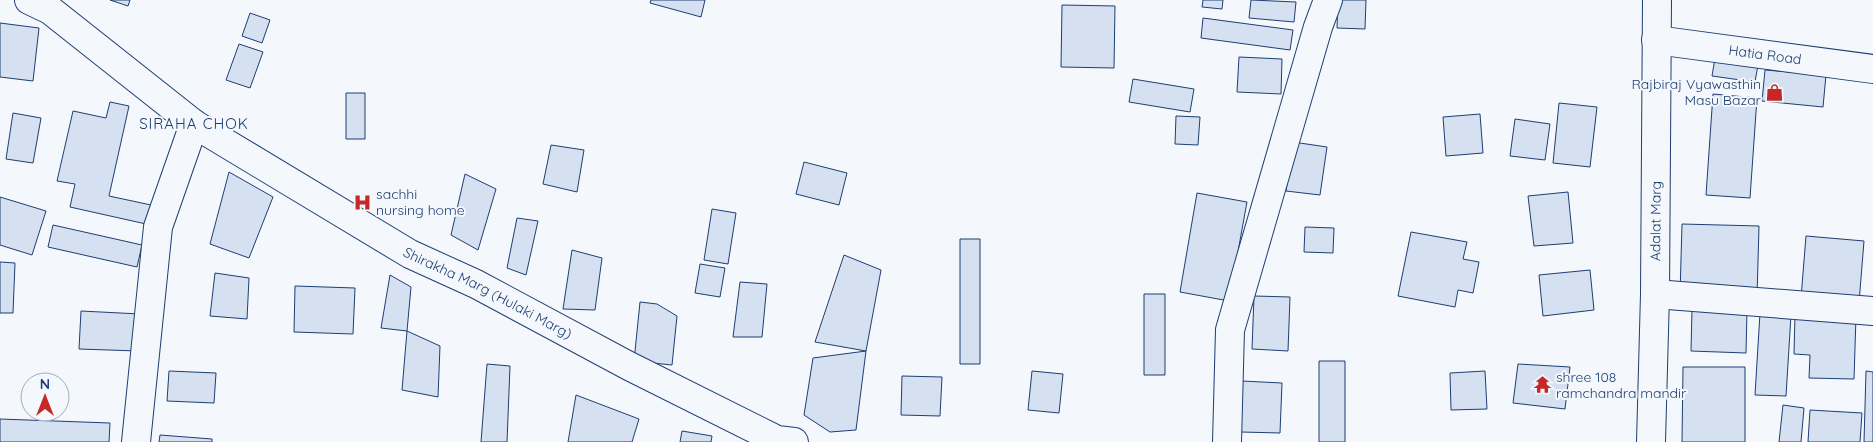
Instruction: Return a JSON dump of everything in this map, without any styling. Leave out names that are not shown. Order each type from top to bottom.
[{"type":"main road","name":"Shirakha Marg (Hulaki Marg)","points":[[28,0],[50,10],[194,124],[410,254],[476,284],[629,366],[777,440],[794,442]]},
{"type":"main road","points":[[1227,442],[1230,330],[1318,27],[1328,0]]},
{"type":"main road","name":"Adalat Marg","points":[[1651,442],[1655,294],[1657,0]]},
{"type":"main road","name":"Hatia Road","points":[[1656,40],[1873,69]]},
{"type":"main road","points":[[136,442],[158,227],[194,124]]},
{"type":"main road","points":[[1655,294],[1873,311]]},
{"type":"building","points":[[110,0],[130,0],[128,6]]},
{"type":"building","points":[[651,0],[705,0],[701,17],[650,3]]},
{"type":"building","points":[[1203,0],[1223,0],[1222,9],[1202,7]]},
{"type":"building","points":[[1251,0],[1296,2],[1294,22],[1249,18]]},
{"type":"building","points":[[1338,0],[1366,0],[1365,29],[1337,28]]},
{"type":"building","points":[[1062,5],[1115,6],[1114,68],[1061,67]]},
{"type":"building","points":[[250,13],[270,20],[262,43],[242,36]]},
{"type":"building","points":[[1203,18],[1293,30],[1290,50],[1201,38]]},
{"type":"building","points":[[0,23],[39,28],[33,81],[0,77]]},
{"type":"building","points":[[239,44],[263,52],[250,88],[226,80]]},
{"type":"building","points":[[1716,52],[1759,59],[1755,82],[1712,76]]},
{"type":"building","points":[[1239,57],[1282,59],[1281,94],[1237,92]]},
{"type":"building","points":[[1765,70],[1826,75],[1823,107],[1762,101]]},
{"type":"building","points":[[1133,79],[1194,89],[1190,112],[1129,102]]},
{"type":"building","points":[[346,93],[365,93],[365,139],[346,139]]},
{"type":"building","points":[[1713,94],[1757,98],[1750,198],[1706,195]]},
{"type":"building","points":[[110,102],[129,106],[109,196],[151,205],[146,224],[70,207],[75,184],[57,181],[73,111],[106,118]]},
{"type":"building","points":[[1559,103],[1597,107],[1590,167],[1553,163]]},
{"type":"building","points":[[13,113],[41,118],[33,163],[6,159]]},
{"type":"building","points":[[1480,114],[1483,153],[1446,156],[1443,117]]},
{"type":"building","points":[[1176,116],[1200,117],[1198,145],[1175,144]]},
{"type":"building","points":[[1515,119],[1550,124],[1545,160],[1510,156]]},
{"type":"building","points":[[1293,142],[1327,147],[1320,195],[1286,191]]},
{"type":"building","points":[[551,145],[584,150],[577,192],[543,184]]},
{"type":"building","points":[[804,162],[847,173],[839,205],[796,194]]},
{"type":"building","points":[[229,172],[273,197],[249,258],[210,244]]},
{"type":"building","points":[[465,174],[496,189],[478,250],[451,235]]},
{"type":"building","points":[[1568,192],[1573,243],[1534,246],[1528,196]]},
{"type":"building","points":[[1197,193],[1247,202],[1229,301],[1180,292]]},
{"type":"building","points":[[0,197],[46,211],[32,255],[0,245]]},
{"type":"building","points":[[712,209],[736,213],[728,264],[704,260]]},
{"type":"building","points":[[517,218],[538,221],[526,275],[507,268]]},
{"type":"building","points":[[1682,224],[1759,226],[1757,297],[1680,295]]},
{"type":"building","points":[[53,225],[142,245],[137,267],[48,247]]},
{"type":"building","points":[[1305,227],[1334,228],[1333,253],[1304,252]]},
{"type":"building","points":[[1411,232],[1467,242],[1463,259],[1479,262],[1473,293],[1458,290],[1455,307],[1398,296]]},
{"type":"building","points":[[1806,236],[1864,241],[1859,303],[1801,298]]},
{"type":"building","points":[[960,239],[980,239],[980,364],[960,364]]},
{"type":"building","points":[[572,250],[602,258],[595,310],[563,309]]},
{"type":"building","points":[[844,255],[881,270],[866,351],[815,342]]},
{"type":"building","points":[[0,262],[15,263],[13,313],[0,313]]},
{"type":"building","points":[[700,264],[725,268],[720,297],[695,293]]},
{"type":"building","points":[[1590,270],[1594,310],[1543,316],[1539,275]]},
{"type":"building","points":[[215,273],[249,278],[247,319],[210,316]]},
{"type":"building","points":[[390,275],[411,287],[407,331],[381,328]]},
{"type":"building","points":[[740,282],[767,284],[762,337],[733,337]]},
{"type":"building","points":[[295,286],[355,288],[353,334],[294,332]]},
{"type":"building","points":[[1144,294],[1165,294],[1165,375],[1144,375]]},
{"type":"building","points":[[1254,296],[1290,297],[1288,351],[1252,349]]},
{"type":"building","points":[[640,302],[657,304],[677,316],[672,365],[634,361]]},
{"type":"building","points":[[1692,309],[1747,311],[1746,353],[1691,351]]},
{"type":"building","points":[[81,311],[140,314],[138,351],[79,349]]},
{"type":"building","points":[[1760,313],[1791,315],[1786,396],[1755,395]]},
{"type":"building","points":[[1795,314],[1856,316],[1854,379],[1809,378],[1810,355],[1794,354]]},
{"type":"building","points":[[407,331],[440,346],[438,397],[402,390]]},
{"type":"building","points":[[866,351],[856,430],[830,432],[804,415],[813,358]]},
{"type":"building","points":[[1319,361],[1345,361],[1345,442],[1319,442]]},
{"type":"building","points":[[487,364],[510,366],[507,442],[481,442]]},
{"type":"building","name":"shree 108 ramchandra mandir","points":[[1518,364],[1570,367],[1565,409],[1513,403]]},
{"type":"building","points":[[1683,367],[1745,367],[1745,442],[1682,442]]},
{"type":"building","points":[[169,371],[216,373],[214,403],[167,401]]},
{"type":"building","points":[[1032,371],[1063,374],[1059,413],[1028,410]]},
{"type":"building","points":[[1485,371],[1487,409],[1451,410],[1450,373]]},
{"type":"building","points":[[1866,371],[1873,372],[1873,442],[1864,442]]},
{"type":"building","points":[[902,376],[942,377],[940,416],[901,415]]},
{"type":"building","points":[[1242,381],[1282,383],[1280,433],[1241,432]]},
{"type":"building","points":[[576,395],[639,419],[632,442],[568,442]]},
{"type":"building","points":[[1783,405],[1804,408],[1801,442],[1779,442]]},
{"type":"building","points":[[1810,410],[1862,413],[1860,442],[1808,442]]},
{"type":"building","points":[[0,419],[20,420],[20,422],[110,423],[109,442],[0,442]]},
{"type":"building","points":[[682,431],[712,436],[711,442],[680,442]]},
{"type":"building","points":[[160,435],[212,439],[212,442],[159,442]]},
{"type":"place","name":"Rajbiraj Vyawasthin Masu Bazar","points":[[1775,92]]},
{"type":"place","name":"sachhi nursing home","points":[[362,202]]},
{"type":"place","name":"shree 108 ramchandra mandir","points":[[1542,385]]},
{"type":"district","name":"SIRAHA CHOK","points":[[194,124]]}]
